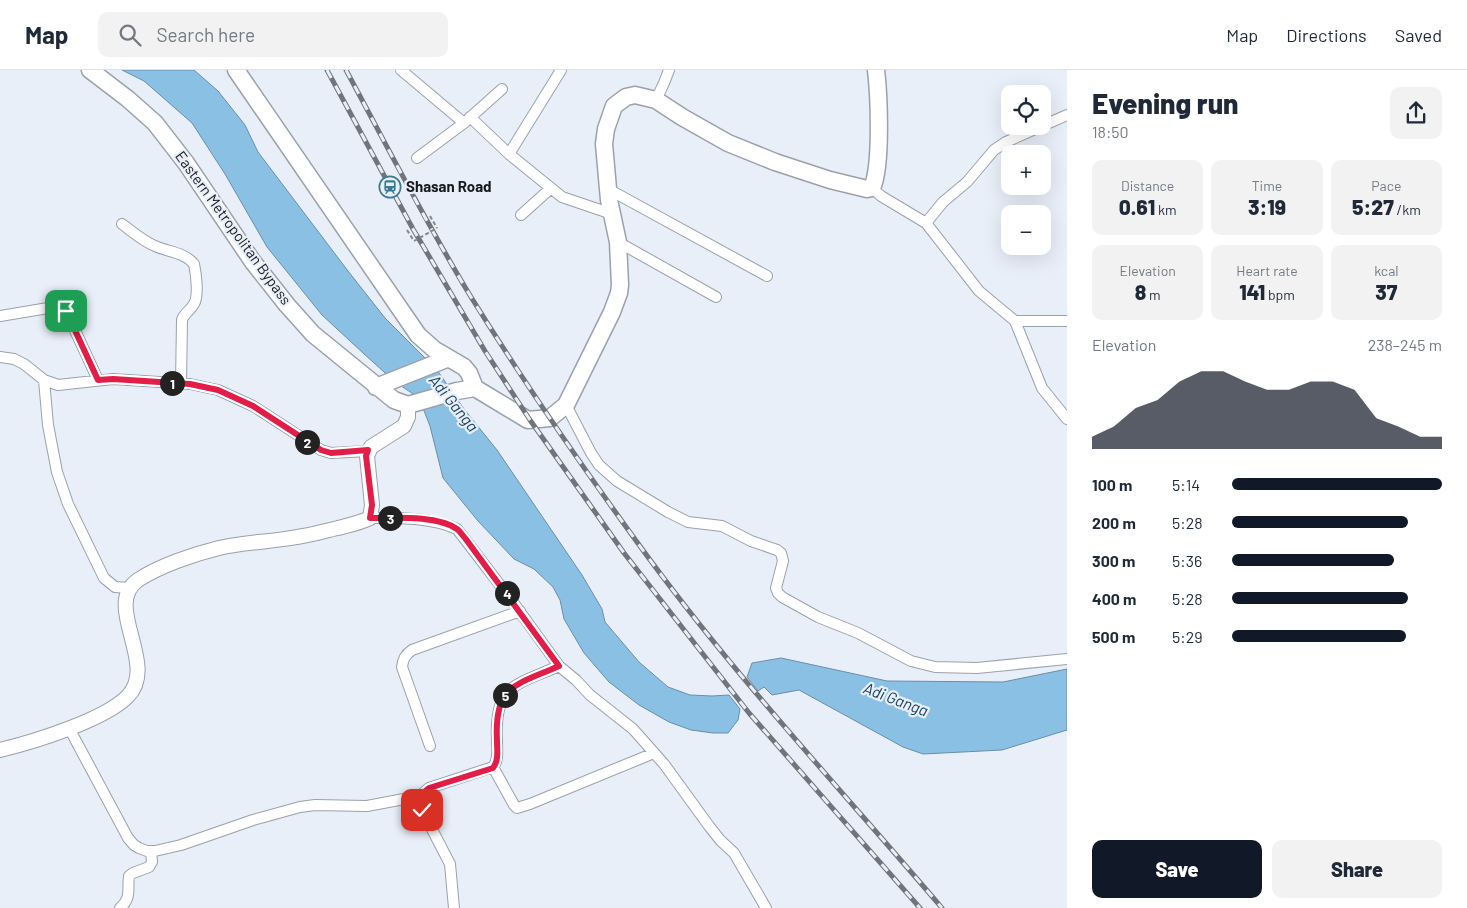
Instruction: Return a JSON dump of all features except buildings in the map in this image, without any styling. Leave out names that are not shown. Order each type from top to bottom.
[{"type":"main road","name":"Eastern Metropolitan Bypass","points":[[90,70],[128,99],[154,123],[186,163],[253,262],[313,334],[394,400],[412,403]]},
{"type":"main road","points":[[236,70],[418,335],[445,360],[464,367],[469,373],[475,388],[528,420],[550,418],[566,405],[610,317],[619,293],[618,242],[608,189],[604,144],[606,129],[614,106],[626,97],[635,95],[656,100],[710,133],[742,149],[830,180],[867,189],[872,188],[874,183],[878,149],[876,70]]},
{"type":"main road","points":[[376,386],[445,360]]},
{"type":"main road","points":[[0,750],[69,728],[107,711],[129,696],[138,674],[125,605],[129,588],[138,580],[163,567],[218,548],[297,538],[370,518],[372,505],[366,456],[368,450],[377,442],[404,426],[412,403],[475,388]]},
{"type":"street","points":[[401,70],[467,120],[550,189],[574,202],[612,214]]},
{"type":"street","points":[[509,154],[561,70]]},
{"type":"street","points":[[656,100],[669,70]]},
{"type":"street","points":[[417,158],[467,120],[502,89]]},
{"type":"street","points":[[1051,122],[1067,115]]},
{"type":"street","points":[[926,223],[944,202],[963,186],[994,150],[1022,135]]},
{"type":"street","points":[[872,188],[926,223],[979,292],[1014,321],[1042,388],[1067,419]]},
{"type":"street","points":[[521,216],[550,189]]},
{"type":"street","points":[[608,189],[767,276]]},
{"type":"street","points":[[122,224],[154,246],[185,256],[194,264],[197,298],[195,304],[183,316],[182,320],[181,383]]},
{"type":"street","points":[[618,242],[716,297]]},
{"type":"street","points":[[0,316],[54,307],[66,311],[98,380]]},
{"type":"street","points":[[1014,321],[1067,321]]},
{"type":"street","points":[[0,357],[14,359],[51,384],[66,385],[113,379],[206,386],[234,396],[253,406],[321,450],[331,453],[368,450]]},
{"type":"street","points":[[44,380],[48,425],[57,472],[68,504],[104,578],[116,587],[129,588]]},
{"type":"street","points":[[566,405],[591,453],[606,473],[658,506],[688,522],[722,526],[751,541],[777,550],[781,553],[783,561],[777,583],[778,593],[818,617],[858,634],[911,661],[935,668],[978,668],[1067,659]]},
{"type":"street","points":[[370,518],[427,520],[444,523],[457,529],[520,611],[559,666],[590,695],[633,730],[664,764],[720,840],[734,853],[766,908]]},
{"type":"street","points":[[430,746],[402,667],[406,654],[412,650],[520,611]]},
{"type":"street","points":[[69,728],[128,838],[139,848],[151,851],[181,845],[253,820],[300,808],[315,805],[362,807],[420,796],[429,788],[493,768],[498,758],[496,720],[498,708],[505,695],[515,686],[559,666]]},
{"type":"street","points":[[493,768],[514,806],[517,808],[654,753]]},
{"type":"street","points":[[420,796],[422,810],[450,864],[454,908]]},
{"type":"street","points":[[120,908],[129,896],[129,876],[132,872],[149,867],[152,862],[151,851]]},
{"type":"path","points":[[407,230],[414,242],[437,228],[430,216]]},
{"type":"water","name":"Adi Ganga","points":[[122,70],[194,70],[218,91],[245,125],[258,152],[348,271],[385,318],[437,370],[464,409],[497,450],[582,575],[602,609],[605,622],[639,662],[668,687],[690,695],[729,695],[740,709],[738,720],[728,733],[691,730],[669,722],[639,705],[609,682],[584,653],[564,619],[560,600],[553,587],[534,569],[514,559],[478,521],[443,478],[430,426],[419,398],[394,381],[322,315],[267,247],[225,174],[192,123],[144,81]]},
{"type":"water","name":"Adi Ganga","points":[[781,658],[887,681],[1003,682],[1067,669],[1067,730],[1002,750],[923,754],[903,747],[799,690],[772,695],[764,687],[758,691],[747,677],[752,663]]},
{"type":"railway","points":[[327,70],[413,229],[485,351],[530,420],[624,553],[749,713],[920,908]]},
{"type":"railway","points":[[346,70],[422,213],[471,297],[531,390],[615,512],[709,637],[942,908]]},
{"type":"place","name":"Shasan Road","points":[[390,187]]},
{"type":"route","points":[[66,311],[70,316],[98,380],[113,379],[206,386],[234,396],[253,406],[321,450],[331,453],[368,450],[366,456],[372,505],[370,518],[427,520],[444,523],[457,529],[530,625],[559,666],[510,689],[505,695],[498,708],[496,720],[498,758],[493,768],[429,788],[420,796],[422,810]]}]
